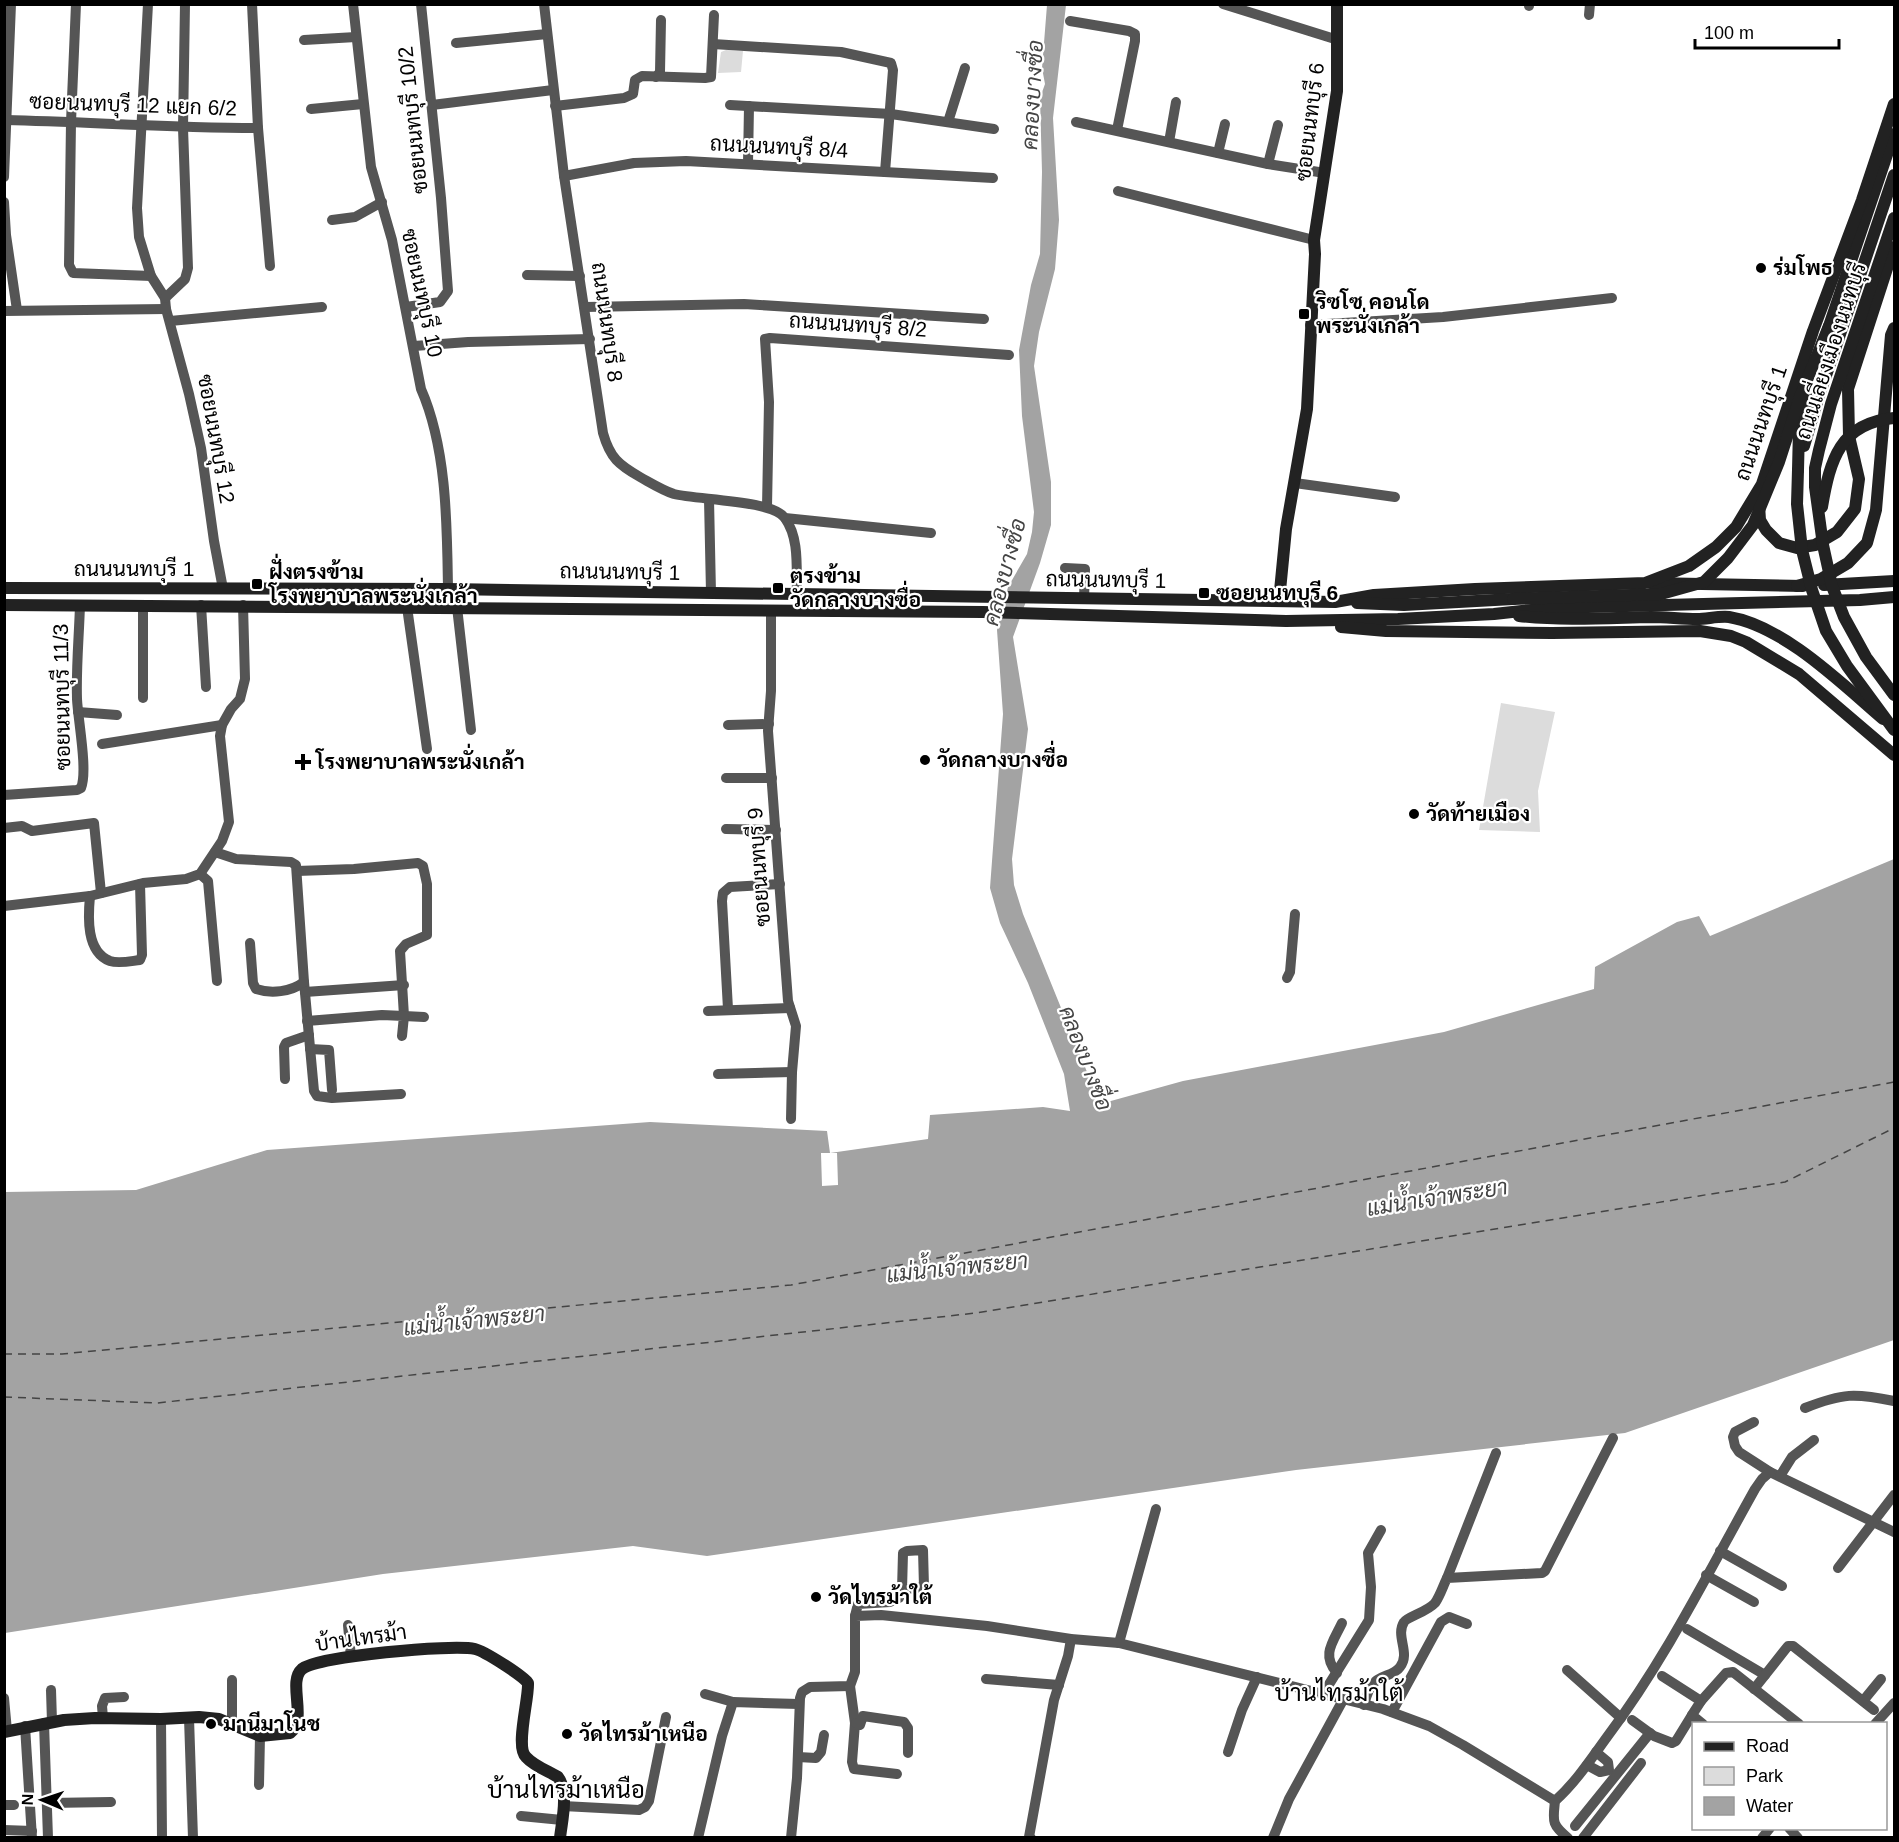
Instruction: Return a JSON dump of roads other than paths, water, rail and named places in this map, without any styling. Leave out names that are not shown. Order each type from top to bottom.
[{"type":"main road","name":"ซอยนนทบุรี 6","points":[[1279,601],[1286,529],[1307,409],[1314,240],[1337,92],[1337,4]]},
{"type":"main road","name":"ถนนนนทบุรี 1","points":[[4,588],[448,589],[1335,602],[1374,595],[1645,583],[1689,566],[1716,547],[1736,527],[1762,484],[1813,331],[1862,200],[1894,104]]},
{"type":"main road","points":[[1892,728],[1847,666],[1826,631],[1802,550],[1797,504],[1799,429],[1806,396],[1894,134]]},
{"type":"main road","name":"ถนนเลี่ยงเมืองนนทบุรี","points":[[1798,470],[1814,410],[1894,174]]},
{"type":"main road","name":"ถนนเลี่ยงเมืองนนทบุรี","points":[[1894,218],[1831,404],[1815,468],[1819,521],[1832,586],[1844,617],[1866,657],[1894,695]]},
{"type":"main road","points":[[1762,484],[1759,504],[1760,520],[1779,543],[1797,548],[1815,545],[1837,532],[1855,509],[1859,479],[1849,436],[1848,389],[1894,248]]},
{"type":"main road","points":[[1335,602],[1404,605],[1661,594],[1704,582],[1728,558],[1753,525],[1779,462],[1800,397],[1829,326]]},
{"type":"main road","points":[[1797,586],[1821,579],[1848,563],[1867,543],[1876,510],[1889,408],[1891,335],[1894,328]]},
{"type":"main road","points":[[1819,521],[1831,462],[1846,438],[1868,423],[1894,417]]},
{"type":"main road","points":[[1645,583],[1797,586],[1894,581]]},
{"type":"main road","name":"ถนนนนทบุรี 1","points":[[4,605],[983,612],[1286,621],[1494,614],[1550,608],[1860,600],[1894,597]]},
{"type":"main road","points":[[1494,614],[1550,620],[1728,617],[1778,636],[1808,655],[1892,728]]},
{"type":"main road","points":[[1286,621],[1386,631],[1700,632],[1731,636],[1746,642],[1799,674],[1894,754]]},
{"type":"main road","name":"บ้านไทรม้า","points":[[260,1736],[290,1733],[294,1730],[297,1724],[297,1681],[299,1672],[303,1668],[329,1659],[440,1649],[477,1649],[518,1673],[528,1683],[522,1735],[523,1754],[527,1759],[562,1781],[563,1806],[560,1838]]},
{"type":"main road","points":[[6,1731],[48,1722],[103,1718],[189,1718],[219,1719],[260,1736]]},
{"type":"street","points":[[4,177],[10,4]]},
{"type":"street","points":[[76,4],[70,122],[70,270],[73,273],[151,276]]},
{"type":"street","points":[[148,4],[137,218],[139,237],[151,276],[165,298],[185,279],[187,274],[183,128],[185,4]]},
{"type":"street","points":[[252,4],[258,128],[270,266]]},
{"type":"street","name":"ซอยนนทบุรี 10","points":[[353,4],[371,167],[392,240],[421,389],[432,412],[436,430],[447,523],[448,589]]},
{"type":"street","name":"ซอยนนทบุรี 10/2","points":[[406,307],[441,302],[448,291],[421,4]]},
{"type":"street","name":"ถนนนนทบุรี 8","points":[[544,4],[564,176],[603,434],[612,456],[624,468],[672,493],[767,507],[782,513],[785,518],[930,533]]},
{"type":"street","points":[[1223,4],[1338,40]]},
{"type":"street","points":[[555,106],[624,98],[633,94],[635,80],[638,77],[711,77],[714,15]]},
{"type":"street","points":[[656,77],[660,72],[661,20]]},
{"type":"street","points":[[1070,21],[1135,34],[1136,41],[1117,130]]},
{"type":"street","points":[[456,43],[546,34]]},
{"type":"street","points":[[304,40],[356,37]]},
{"type":"street","points":[[712,44],[841,52],[891,63],[893,70],[891,114],[885,172]]},
{"type":"street","points":[[948,122],[965,68]]},
{"type":"street","points":[[432,105],[553,90]]},
{"type":"street","points":[[1169,142],[1176,102]]},
{"type":"street","points":[[311,109],[363,104]]},
{"type":"street","points":[[730,105],[891,114],[994,129]]},
{"type":"street","points":[[748,164],[749,106]]},
{"type":"street","name":"ซอยนนทบุรี 12 แยก 6/2","points":[[6,120],[141,124],[183,128],[258,128]]},
{"type":"street","points":[[1076,122],[1268,164],[1325,173]]},
{"type":"street","points":[[1218,153],[1225,124]]},
{"type":"street","points":[[1268,164],[1278,125]]},
{"type":"street","name":"ถนนนนทบุรี 8/4","points":[[564,176],[634,163],[686,161],[993,178]]},
{"type":"street","points":[[1118,191],[1314,240]]},
{"type":"street","points":[[4,202],[5,235],[17,310]]},
{"type":"street","points":[[332,220],[355,217],[382,202]]},
{"type":"street","points":[[527,275],[580,276]]},
{"type":"street","name":"ซอยนนทบุรี 12","points":[[165,298],[201,448],[223,589]]},
{"type":"street","points":[[1310,325],[1443,317],[1612,298]]},
{"type":"street","points":[[585,307],[744,304],[984,319]]},
{"type":"street","points":[[170,321],[322,308]]},
{"type":"street","points":[[4,311],[166,309]]},
{"type":"street","points":[[414,346],[468,342],[590,339]]},
{"type":"street","name":"ถนนนนทบุรี 8/2","points":[[767,507],[769,402],[765,339],[1009,355]]},
{"type":"street","points":[[1295,483],[1395,497]]},
{"type":"street","points":[[709,499],[711,593]]},
{"type":"street","points":[[785,518],[795,542],[797,594]]},
{"type":"street","points":[[1065,568],[1085,569],[1084,599]]},
{"type":"street","points":[[143,605],[143,698]]},
{"type":"street","points":[[201,605],[206,687]]},
{"type":"street","points":[[4,906],[95,894],[140,884],[186,879],[201,874],[222,841],[229,822],[220,736],[222,725],[240,699],[245,679],[243,605]]},
{"type":"street","name":"ซอยนนทบุรี 11/3","points":[[4,795],[81,788],[83,774],[78,712],[80,606]]},
{"type":"street","points":[[407,607],[427,749]]},
{"type":"street","points":[[457,607],[471,730]]},
{"type":"street","name":"ซอยนนทบุรี 9","points":[[771,610],[768,731],[788,1000],[796,1026],[791,1119]]},
{"type":"street","points":[[78,712],[117,715]]},
{"type":"street","points":[[728,725],[769,723]]},
{"type":"street","points":[[102,744],[222,725]]},
{"type":"street","points":[[726,778],[772,778]]},
{"type":"street","points":[[4,828],[21,826],[32,831],[94,823],[95,894],[88,916],[98,953],[111,961],[140,960],[142,955],[140,884]]},
{"type":"street","points":[[726,830],[776,830]]},
{"type":"street","points":[[215,852],[236,859],[291,862],[296,865],[314,1091],[318,1096],[332,1098],[401,1094]]},
{"type":"street","points":[[297,871],[418,863],[423,866],[428,884],[428,931],[427,935],[406,944],[400,951],[404,985],[402,1036]]},
{"type":"street","points":[[201,874],[208,881],[217,981]]},
{"type":"street","points":[[728,1009],[723,893],[730,888],[780,884]]},
{"type":"street","points":[[1287,978],[1290,972],[1295,914]]},
{"type":"street","points":[[249,943],[253,983],[256,989],[263,991],[293,990],[304,987],[404,985]]},
{"type":"street","points":[[708,1011],[790,1008]]},
{"type":"street","points":[[308,1021],[382,1015],[424,1017]]},
{"type":"street","points":[[285,1079],[284,1047],[286,1043],[309,1035]]},
{"type":"street","points":[[310,1049],[329,1050],[332,1090]]},
{"type":"street","points":[[718,1074],[792,1072]]},
{"type":"street","points":[[1805,1408],[1846,1395],[1863,1395],[1894,1401]]},
{"type":"street","points":[[1754,1422],[1735,1432],[1733,1437],[1739,1452],[1775,1474],[1894,1532]]},
{"type":"street","points":[[1447,1578],[1545,1571],[1613,1438]]},
{"type":"street","points":[[1568,1838],[1556,1829],[1554,1824],[1555,1801],[1571,1786],[1596,1752],[1627,1719],[1761,1479],[1775,1474],[1814,1440]]},
{"type":"street","points":[[1364,1705],[1375,1681],[1401,1666],[1404,1656],[1401,1638],[1404,1622],[1419,1615],[1436,1602],[1496,1453]]},
{"type":"street","points":[[1838,1568],[1894,1495]]},
{"type":"street","points":[[1119,1643],[1155,1509]]},
{"type":"street","points":[[1323,1694],[1369,1620],[1371,1587],[1368,1553],[1381,1530]]},
{"type":"street","points":[[1720,1551],[1782,1586]]},
{"type":"street","points":[[1706,1575],[1754,1602]]},
{"type":"street","points":[[897,1774],[854,1769],[852,1762],[855,1723],[850,1686],[855,1672],[858,1604],[890,1602],[899,1598],[902,1590]]},
{"type":"street","points":[[858,1616],[987,1626],[1071,1639],[1119,1643],[1392,1712],[1429,1726],[1555,1801]]},
{"type":"street","points":[[1392,1712],[1441,1622],[1449,1617],[1467,1624]]},
{"type":"street","points":[[1337,1672],[1331,1666],[1328,1653],[1342,1623]]},
{"type":"street","points":[[348,1625],[351,1657]]},
{"type":"street","points":[[1687,1629],[1765,1675]]},
{"type":"street","points":[[1031,1838],[1029,1837],[1054,1700],[1071,1639]]},
{"type":"street","points":[[1754,1689],[1788,1646],[1793,1646],[1874,1710]]},
{"type":"street","points":[[1567,1670],[1627,1719],[1672,1743],[1677,1741],[1701,1701],[1726,1673],[1732,1672],[1795,1722]]},
{"type":"street","points":[[1662,1676],[1701,1701]]},
{"type":"street","points":[[1228,1752],[1242,1710],[1257,1677]]},
{"type":"street","points":[[986,1679],[1059,1685]]},
{"type":"street","points":[[1863,1701],[1881,1679]]},
{"type":"street","points":[[232,1680],[232,1723]]},
{"type":"street","points":[[791,1838],[798,1757],[799,1704],[802,1692],[810,1687],[850,1686]]},
{"type":"street","points":[[48,1838],[48,1722],[51,1690]]},
{"type":"street","points":[[705,1694],[733,1702],[799,1704]]},
{"type":"street","points":[[103,1718],[102,1706],[105,1698],[124,1697]]},
{"type":"street","points":[[4,1698],[6,1731]]},
{"type":"street","points":[[1273,1838],[1289,1799],[1343,1700]]},
{"type":"street","points":[[698,1838],[722,1736],[733,1702]]},
{"type":"street","points":[[1877,1722],[1894,1703]]},
{"type":"street","points":[[1692,1715],[1701,1722]]},
{"type":"street","points":[[855,1723],[860,1725],[863,1716],[904,1722],[909,1728],[908,1753]]},
{"type":"street","points":[[189,1718],[193,1838]]},
{"type":"street","points":[[563,1806],[639,1810],[645,1807],[649,1801],[666,1718]]},
{"type":"street","points":[[161,1719],[162,1838]]},
{"type":"street","points":[[8,1833],[32,1834],[25,1726]]},
{"type":"street","points":[[1575,1826],[1613,1772],[1650,1733]]},
{"type":"street","points":[[798,1757],[812,1759],[818,1756],[823,1746],[824,1735]]},
{"type":"street","points":[[259,1785],[260,1736]]},
{"type":"street","points":[[1596,1752],[1608,1762],[1613,1772]]},
{"type":"street","points":[[1583,1838],[1641,1763]]},
{"type":"street","points":[[1587,1765],[1600,1772],[1613,1772]]},
{"type":"street","points":[[49,1803],[111,1802]]},
{"type":"street","points":[[521,1816],[562,1820]]},
{"type":"water","name":"แม่น้ำเจ้าพระยา","points":[[1047,5],[1066,5],[1053,118],[1059,220],[1055,269],[1039,332],[1034,366],[1051,482],[1051,525],[1013,637],[1028,729],[1012,859],[1014,885],[1023,914],[1100,1104],[1183,1081],[1444,1032],[1594,989],[1595,967],[1677,922],[1699,916],[1710,936],[1894,859],[1894,1340],[1625,1433],[1296,1470],[707,1556],[633,1546],[383,1574],[5,1633],[5,1192],[136,1190],[267,1150],[650,1122],[827,1131],[830,1153],[928,1139],[930,1115],[1043,1107],[1070,1111],[1064,1074],[1028,983],[1000,923],[990,888],[1003,714],[997,630],[1008,587],[1027,554],[1034,512],[1022,416],[1019,350],[1031,285],[1040,254],[1042,172],[1040,98],[1045,84],[1042,68]]},
{"type":"place","name":"ร่มโพธ","points":[[1761,268]]},
{"type":"place","name":"ริซโซ คอนโด พระนั่งเกล้า","points":[[1304,314]]},
{"type":"place","name":"ฝั่งตรงข้าม โรงพยาบาลพระนั่งเกล้า","points":[[257,584]]},
{"type":"place","name":"ตรงข้าม วัดกลางบางซื่อ","points":[[778,588]]},
{"type":"place","name":"ซอยนนทบุรี 6","points":[[1204,593]]},
{"type":"place","name":"วัดกลางบางซื่อ","points":[[925,760]]},
{"type":"place","name":"โรงพยาบาลพระนั่งเกล้า","points":[[303,762]]},
{"type":"place","name":"วัดท้ายเมือง","points":[[1414,814]]},
{"type":"place","name":"วัดไทรม้าใต้","points":[[816,1597]]},
{"type":"place","name":"มานีมาโนช","points":[[211,1724]]},
{"type":"place","name":"วัดไทรม้าเหนือ","points":[[567,1734]]},
{"type":"district","name":"บ้านไทรม้าใต้","points":[[1339,1693]]},
{"type":"district","name":"บ้านไทรม้าเหนือ","points":[[566,1790]]},
{"type":"water label","name":"คลองบางซื่อ","points":[[1032,95]]},
{"type":"water label","name":"คลองบางซื่อ","points":[[1004,572]]},
{"type":"water label","name":"คลองบางซื่อ","points":[[1086,1058]]}]
